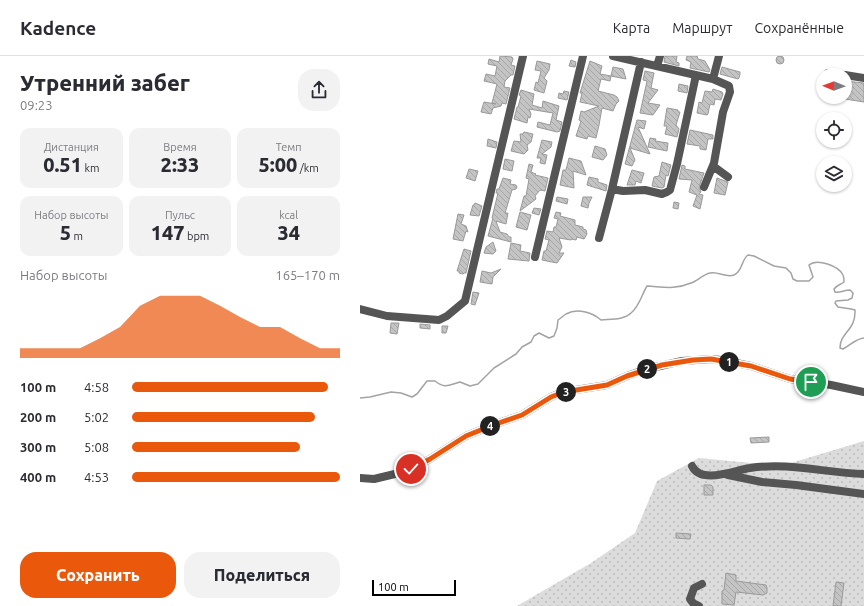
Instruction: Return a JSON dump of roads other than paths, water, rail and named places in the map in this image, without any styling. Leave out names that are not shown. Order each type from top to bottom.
[{"type":"street","points":[[360,309],[387,316],[439,320],[447,316],[465,301],[523,56]]},
{"type":"street","points":[[535,257],[583,56]]},
{"type":"street","points":[[613,56],[713,79],[729,86],[730,92],[723,112],[713,166],[704,187]]},
{"type":"street","points":[[657,66],[660,56]]},
{"type":"street","points":[[713,79],[719,56]]},
{"type":"street","points":[[599,238],[612,189],[641,62]]},
{"type":"street","points":[[612,189],[623,191],[645,190],[662,194],[670,190],[696,76]]},
{"type":"street","points":[[852,76],[864,78]]},
{"type":"street","points":[[713,166],[728,177]]},
{"type":"street","points":[[360,478],[374,479],[411,469],[430,459],[466,436],[522,415],[551,397],[564,392],[607,385],[647,369],[682,361],[711,359],[721,360],[751,366],[790,379],[864,392]]},
{"type":"street","points":[[692,466],[696,472],[700,474],[726,474],[762,482],[864,494]]},
{"type":"street","points":[[726,474],[764,466],[807,467],[864,474]]},
{"type":"street","points":[[699,606],[693,603],[690,599],[694,588],[702,584]]},
{"type":"waterway","points":[[360,398],[391,392],[401,393],[412,397],[417,394],[427,381],[435,381],[444,386],[460,382],[470,386],[478,384],[494,368],[531,342],[534,336],[539,333],[549,338],[554,336],[558,320],[570,312],[580,311],[589,313],[601,320],[625,317],[634,310],[647,286],[669,288],[679,287],[693,282],[710,273],[731,276],[739,271],[748,255],[754,256],[774,266],[786,268],[791,273],[793,279],[797,281],[809,281],[813,277],[809,265],[813,263],[817,262],[833,266],[841,272],[844,278],[844,282],[834,289],[835,292],[850,290],[853,293],[852,298],[848,300],[836,301],[835,303],[838,307],[855,310],[853,323],[842,338],[840,348],[843,349],[864,338]]}]
